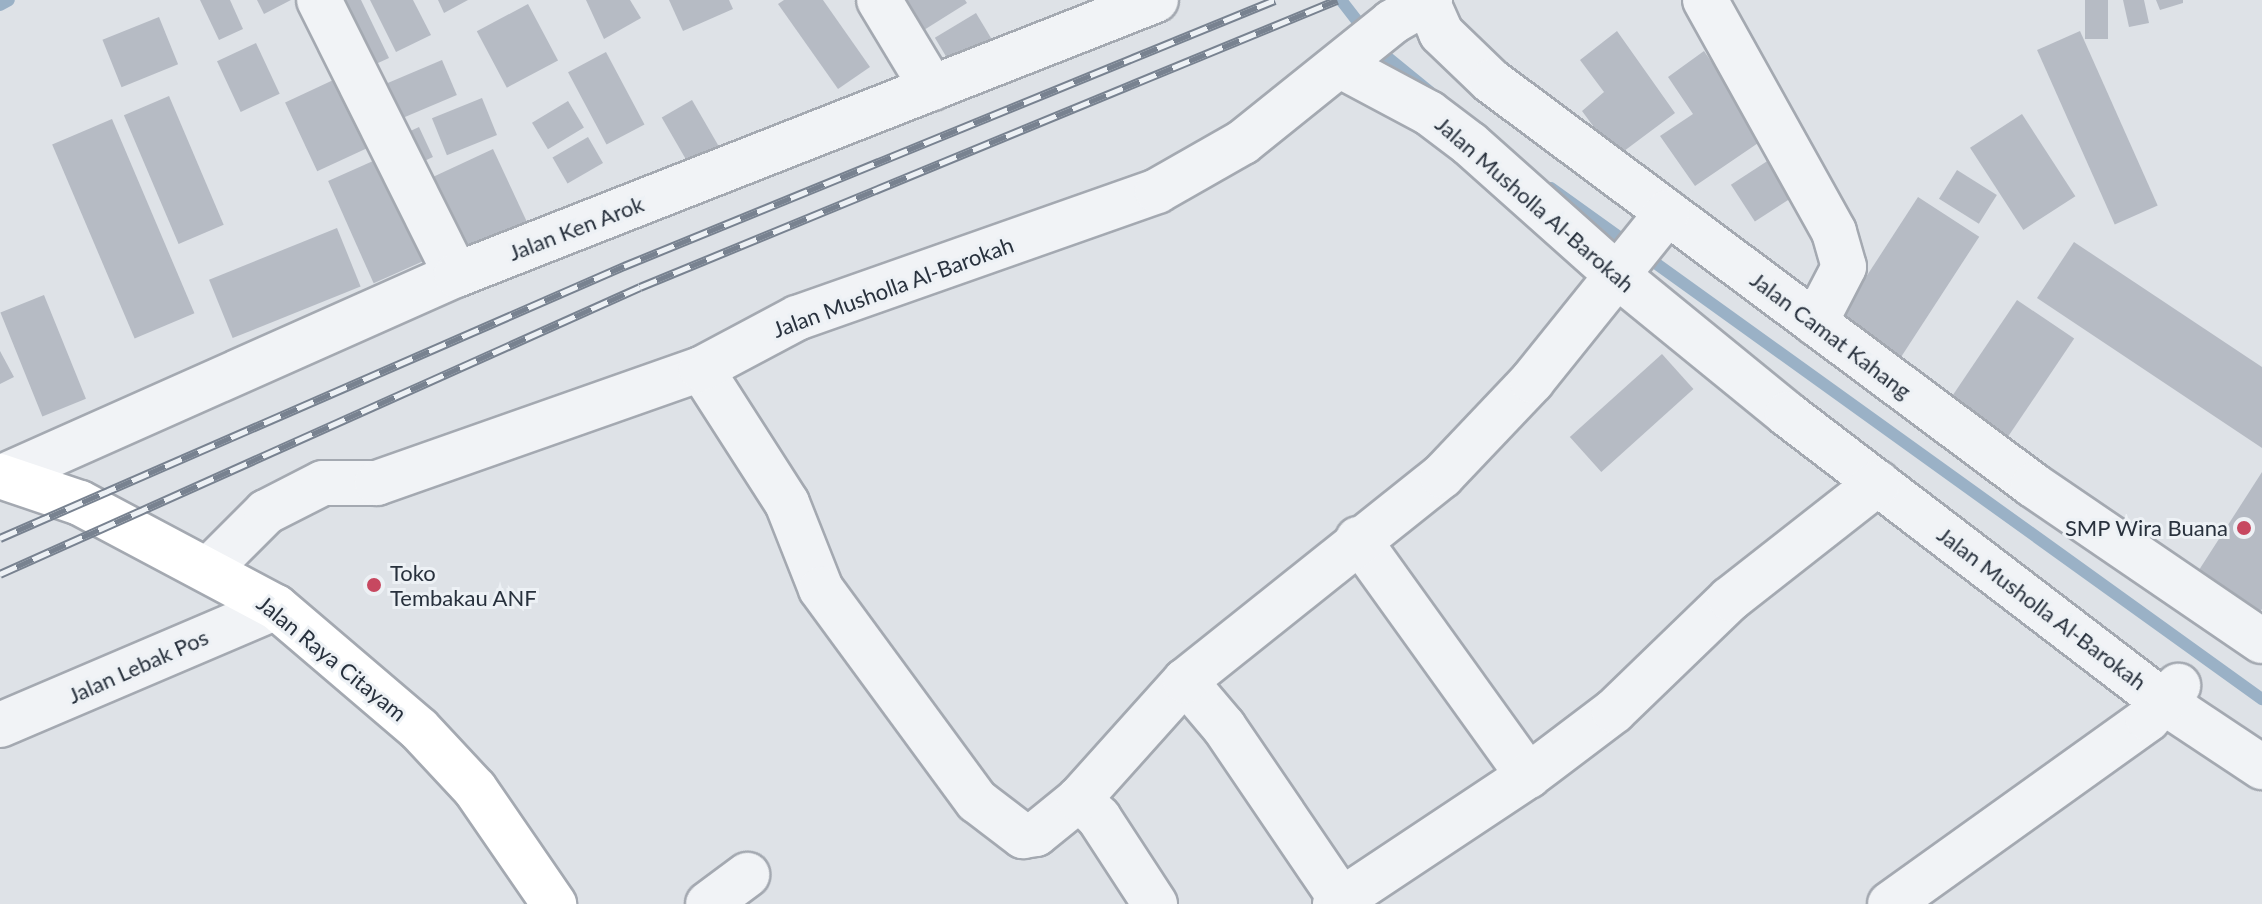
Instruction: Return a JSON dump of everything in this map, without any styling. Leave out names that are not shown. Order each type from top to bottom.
[{"type":"main road","name":"Jalan Raya Citayam","points":[[2,476],[80,503],[276,607],[419,729],[475,789],[554,904]]},
{"type":"street","points":[[319,0],[456,275]]},
{"type":"street","points":[[879,0],[932,88]]},
{"type":"street","name":"Jalan Ken Arok","points":[[2,476],[456,275],[1156,0]]},
{"type":"street","points":[[1705,0],[1834,232],[1844,267],[1815,323]]},
{"type":"street","points":[[1357,52],[1429,1]]},
{"type":"street","name":"Jalan Camat Kahang","points":[[1429,1],[1441,33],[1460,56],[1666,216],[2033,485],[2262,641]]},
{"type":"street","name":"Jalan Musholla Al-Barokah","points":[[209,569],[266,512],[323,483],[377,483],[701,369],[797,318],[1157,191],[1243,142],[1357,52],[1623,268],[1878,483],[2171,694],[2262,767]]},
{"type":"street","points":[[701,369],[787,503],[821,589],[977,801],[1023,836],[1036,834],[1079,799],[1185,681],[1358,539],[1442,476],[1532,381],[1666,216]]},
{"type":"street","points":[[1185,681],[1224,727],[1338,901],[1528,776],[1614,711],[1730,599],[1878,483]]},
{"type":"street","points":[[1358,539],[1528,776]]},
{"type":"street","name":"Jalan Lebak Pos","points":[[0,725],[276,607]]},
{"type":"street","points":[[1890,904],[2148,719],[2171,694]]},
{"type":"street","points":[[1079,799],[1099,818],[1155,904]]},
{"type":"street","points":[[708,904],[747,875]]},
{"type":"building","points":[[200,0],[230,0],[243,29],[219,40]]},
{"type":"building","points":[[257,0],[291,0],[264,14]]},
{"type":"building","points":[[334,0],[361,0],[389,58],[367,68]]},
{"type":"building","points":[[370,0],[413,0],[431,35],[396,52]]},
{"type":"building","points":[[438,0],[468,0],[444,13]]},
{"type":"building","points":[[586,0],[630,0],[641,18],[604,39]]},
{"type":"building","points":[[669,0],[729,0],[733,9],[683,31]]},
{"type":"building","points":[[784,0],[823,0],[870,67],[838,89],[778,4]]},
{"type":"building","points":[[905,0],[965,0],[967,3],[924,30]]},
{"type":"building","points":[[2085,0],[2108,0],[2108,39],[2085,39]]},
{"type":"building","points":[[2123,0],[2144,0],[2149,23],[2129,27]]},
{"type":"building","points":[[2156,0],[2183,0],[2183,3],[2160,10]]},
{"type":"building","points":[[528,4],[558,61],[507,88],[477,31]]},
{"type":"building","points":[[976,13],[994,43],[953,68],[935,38]]},
{"type":"building","points":[[159,17],[178,64],[122,87],[102,40]]},
{"type":"building","points":[[1617,31],[1675,113],[1616,157],[1582,111],[1604,92],[1580,60]]},
{"type":"building","points":[[2080,31],[2158,205],[2115,225],[2037,50]]},
{"type":"building","points":[[256,43],[280,94],[241,112],[217,61]]},
{"type":"building","points":[[1704,51],[1764,139],[1695,186],[1660,136],[1693,114],[1668,77]]},
{"type":"building","points":[[606,52],[644,124],[607,145],[568,72]]},
{"type":"building","points":[[442,60],[457,95],[396,121],[381,86]]},
{"type":"building","points":[[344,75],[376,144],[317,171],[285,102]]},
{"type":"building","points":[[169,96],[224,225],[179,244],[124,115]]},
{"type":"building","points":[[482,98],[497,135],[447,155],[432,118]]},
{"type":"building","points":[[692,100],[722,151],[691,169],[662,118]]},
{"type":"building","points":[[568,101],[584,128],[548,149],[532,123]]},
{"type":"building","points":[[2022,114],[2075,196],[2023,230],[1970,148]]},
{"type":"building","points":[[112,119],[194,313],[135,339],[52,144]]},
{"type":"building","points":[[419,127],[433,157],[418,164],[404,134]]},
{"type":"building","points":[[588,137],[603,163],[567,183],[552,158]]},
{"type":"building","points":[[493,149],[528,225],[459,258],[423,182]]},
{"type":"building","points":[[382,157],[428,259],[374,283],[328,181]]},
{"type":"building","points":[[1772,158],[1796,195],[1755,222],[1731,185]]},
{"type":"building","points":[[1957,170],[1997,195],[1979,224],[1939,199]]},
{"type":"building","points":[[1918,197],[1979,237],[1893,370],[1831,330]]},
{"type":"building","points":[[337,228],[361,286],[233,338],[209,280]]},
{"type":"building","points":[[2074,242],[2262,367],[2262,448],[2037,298]]},
{"type":"building","points":[[44,295],[86,399],[42,416],[0,313]]},
{"type":"building","points":[[2017,300],[2074,339],[2000,449],[1943,410]]},
{"type":"building","points":[[0,351],[14,377],[0,384]]},
{"type":"building","points":[[1662,354],[1693,389],[1601,472],[1570,437]]},
{"type":"building","name":"SMP Wira Buana","points":[[2262,472],[2262,609],[2252,624],[2190,584]]},
{"type":"waterway","points":[[0,5],[9,0]]},
{"type":"waterway","points":[[1341,0],[1382,53],[1430,92]]},
{"type":"waterway","points":[[1551,188],[2262,699]]},
{"type":"railway","points":[[0,538],[624,266],[1275,0]]},
{"type":"railway","points":[[0,574],[640,287],[1337,0]]},
{"type":"place","name":"SMP Wira Buana","points":[[2244,528]]},
{"type":"place","name":"Toko Tembakau ANF","points":[[374,585]]}]
